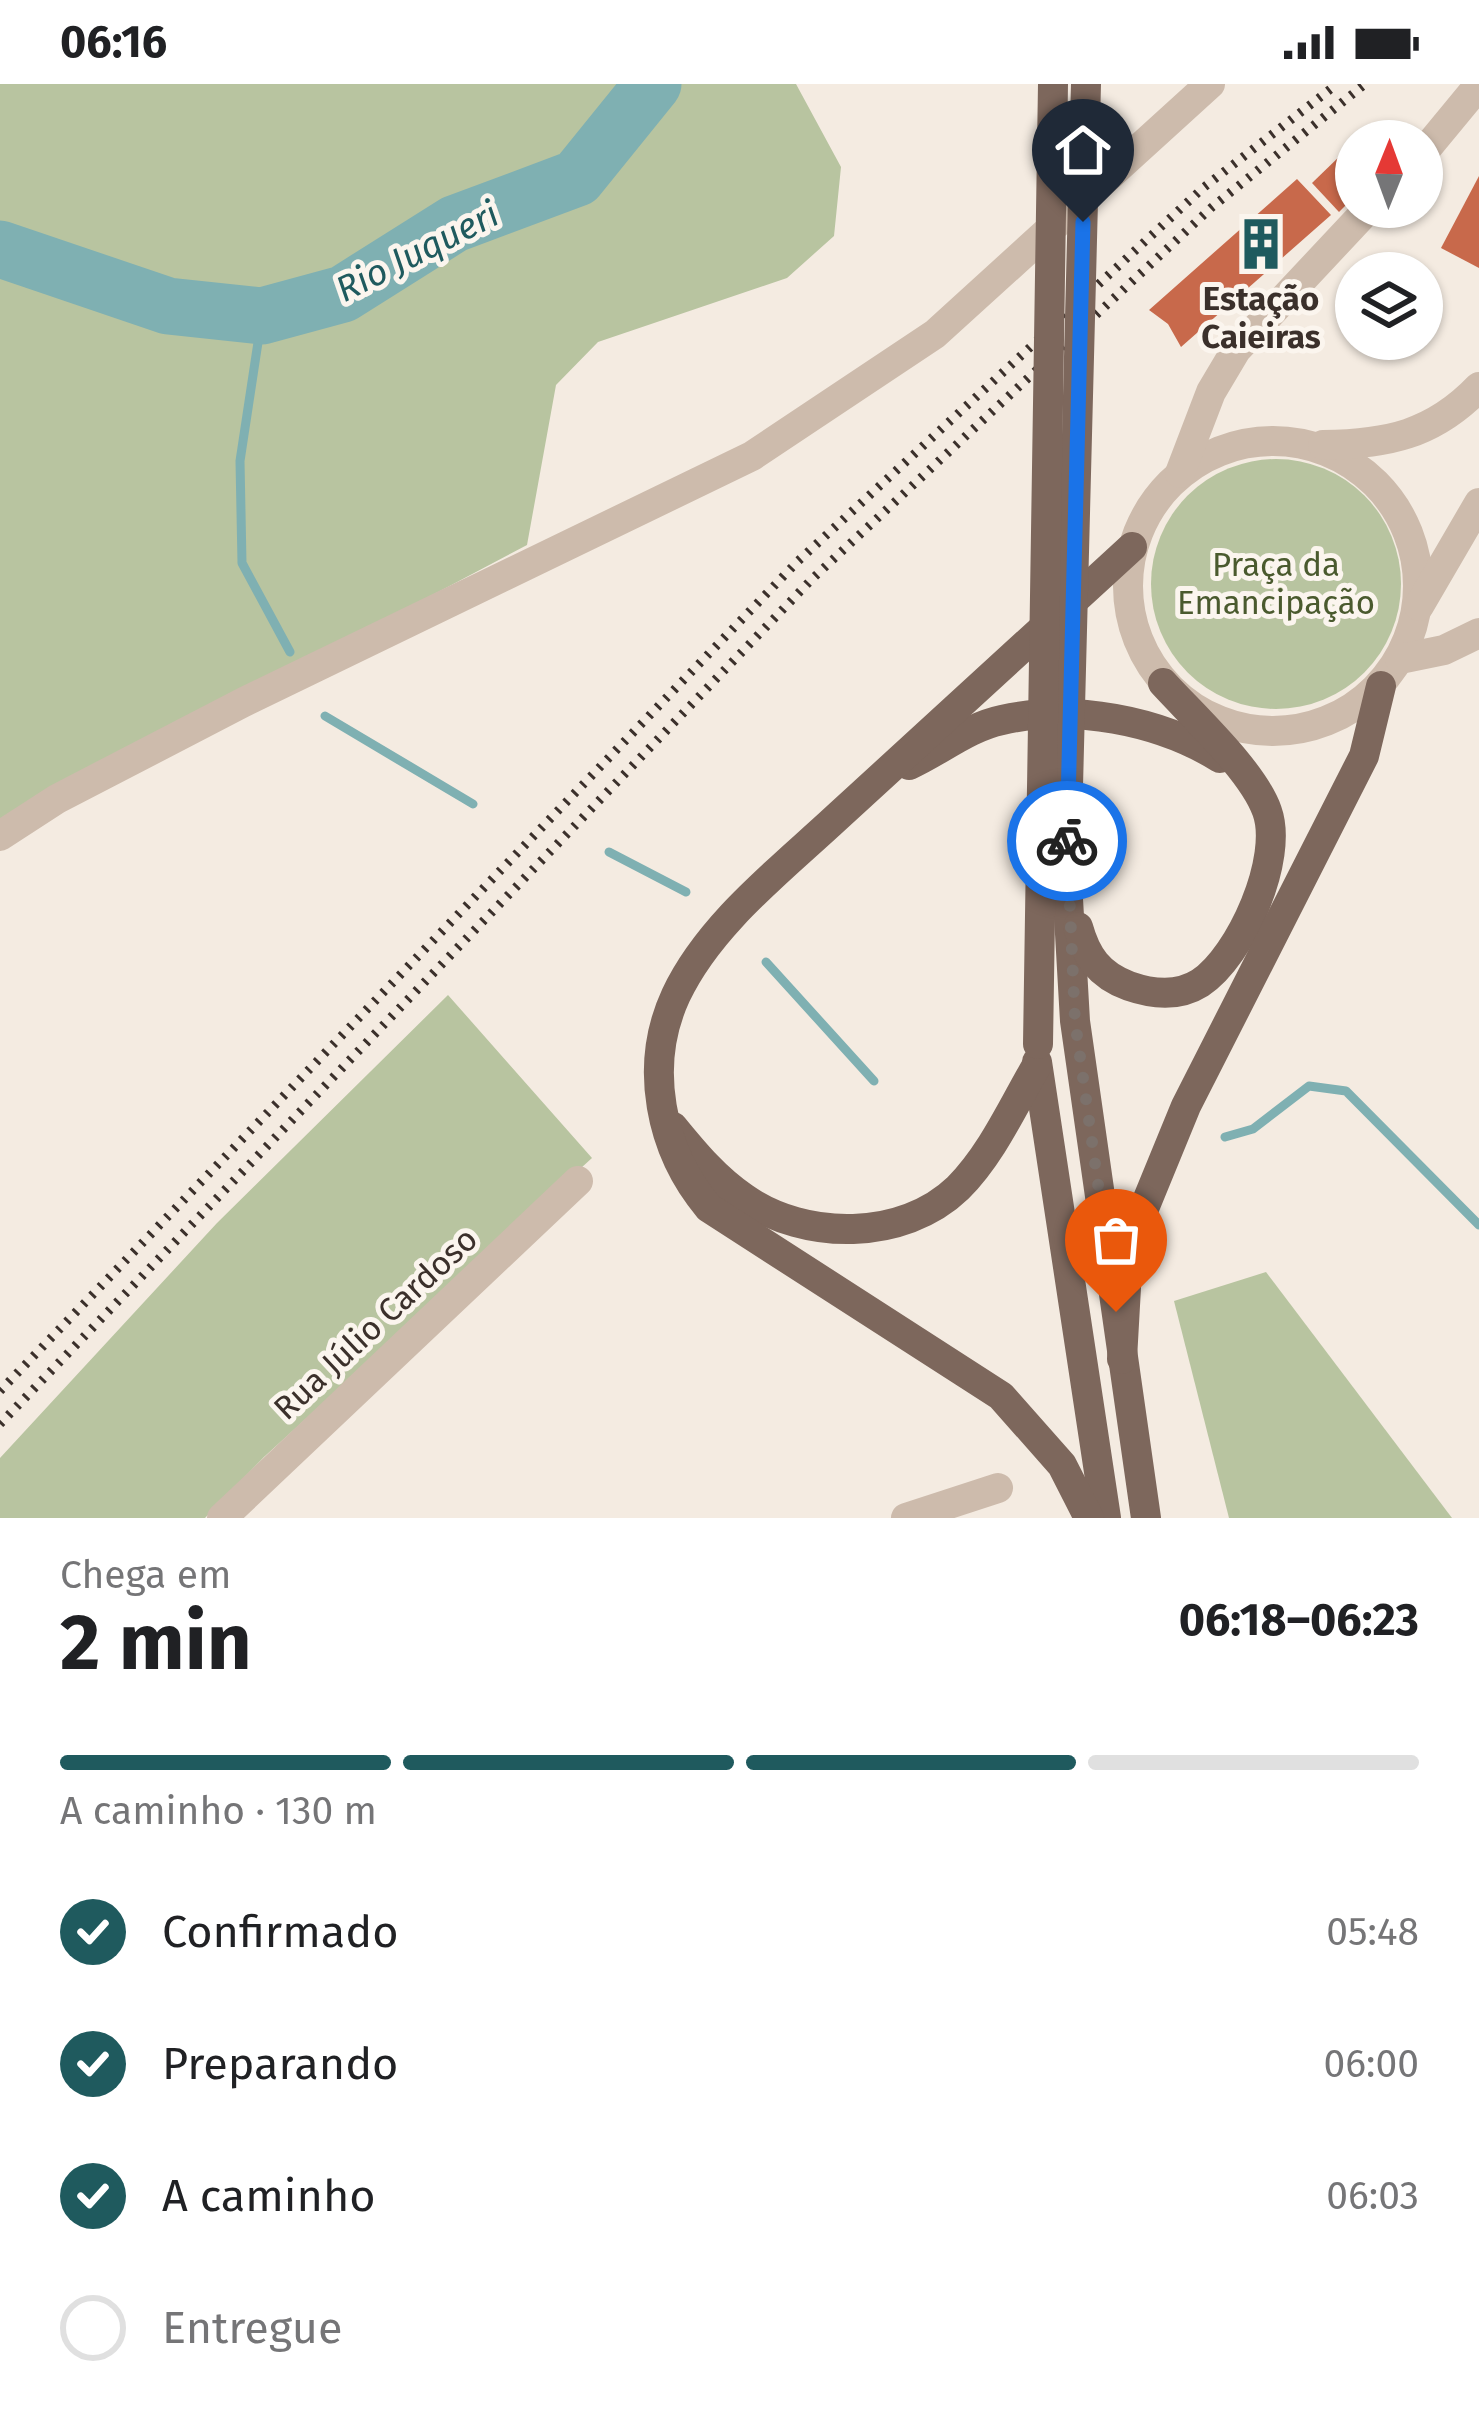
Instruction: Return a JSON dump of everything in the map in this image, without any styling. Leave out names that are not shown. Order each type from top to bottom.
[{"type":"main road","points":[[1053,84],[1038,1054],[1106,1518]]},
{"type":"main road","points":[[1087,84],[1066,864],[1075,1021],[1146,1518]]},
{"type":"main road","points":[[1088,1518],[1062,1466],[1001,1396],[709,1208],[678,1166],[666,1118],[659,1055],[670,1011],[708,944],[876,780],[1132,548]]},
{"type":"main road","points":[[1066,864],[1084,949],[1094,965],[1152,994],[1197,985],[1215,970],[1249,916],[1273,846],[1266,806],[1163,683]]},
{"type":"main road","points":[[1122,1359],[1127,1270],[1138,1223],[1186,1106],[1364,756],[1381,686]]},
{"type":"main road","points":[[876,780],[999,720],[1085,716],[1164,731],[1240,728]]},
{"type":"main road","points":[[1164,731],[1237,769]]},
{"type":"main road","points":[[666,1118],[708,1169],[747,1201],[788,1220],[833,1229],[874,1228],[909,1218],[954,1192],[982,1161],[1038,1054]]},
{"type":"street","points":[[0,836],[57,799],[244,702],[752,456],[935,334],[1210,84]]},
{"type":"street","points":[[1443,129],[1479,85]]},
{"type":"street","points":[[1180,473],[1211,392],[1236,350],[1350,228]]},
{"type":"street","points":[[1479,386],[1443,417],[1397,441],[1309,445],[1264,440],[1220,450],[1180,473],[1150,507],[1132,548],[1130,611],[1138,642],[1163,683],[1201,713],[1240,728],[1295,731],[1342,716],[1381,686],[1400,659],[1419,606],[1479,503]]},
{"type":"street","points":[[1309,445],[1348,461],[1382,488],[1412,543],[1419,606]]},
{"type":"street","points":[[1400,659],[1444,650],[1479,633]]},
{"type":"street","name":"Rua Júlio Cardoso","points":[[222,1518],[578,1181]]},
{"type":"street","points":[[907,1518],[998,1488]]},
{"type":"green space","points":[[0,84],[796,84],[841,167],[834,236],[787,278],[598,342],[556,385],[527,545],[0,824]]},
{"type":"green space","name":"Praça da Emancipação","points":[[1276,459],[1324,469],[1364,496],[1391,536],[1401,584],[1391,632],[1364,672],[1324,699],[1276,709],[1228,699],[1188,672],[1161,632],[1151,584],[1161,536],[1188,496],[1228,469]]},
{"type":"green space","points":[[448,995],[592,1158],[264,1457],[205,1518],[0,1518],[0,1458],[217,1223]]},
{"type":"green space","points":[[1266,1272],[1452,1518],[1229,1518],[1174,1301]]},
{"type":"building","points":[[1335,161],[1335,208],[1312,183]]},
{"type":"building","points":[[1479,176],[1479,268],[1441,248]]},
{"type":"building","name":"Estação Caieiras","points":[[1297,179],[1331,215],[1181,347],[1168,324],[1149,310]]},
{"type":"waterway","name":"Rio Juqueri","points":[[0,249],[168,306],[262,316],[343,294],[454,224],[577,178],[653,84]]},
{"type":"waterway","points":[[262,316],[240,461],[242,563],[290,652]]},
{"type":"waterway","points":[[325,716],[473,804]]},
{"type":"waterway","points":[[609,852],[686,892]]},
{"type":"waterway","points":[[766,962],[874,1081]]},
{"type":"waterway","points":[[1225,1137],[1253,1129],[1309,1086],[1346,1091],[1479,1225]]},
{"type":"railway","points":[[0,1391],[797,562],[1203,188],[1337,84]]},
{"type":"railway","points":[[0,1424],[812,579],[1211,208],[1365,84]]},
{"type":"way so far","points":[[1067,841],[1075,1021],[1116,1312]]},
{"type":"place","name":"Estação Caieiras","points":[[1261,244]]},
{"type":"route","points":[[1067,841],[1083,222]]}]
